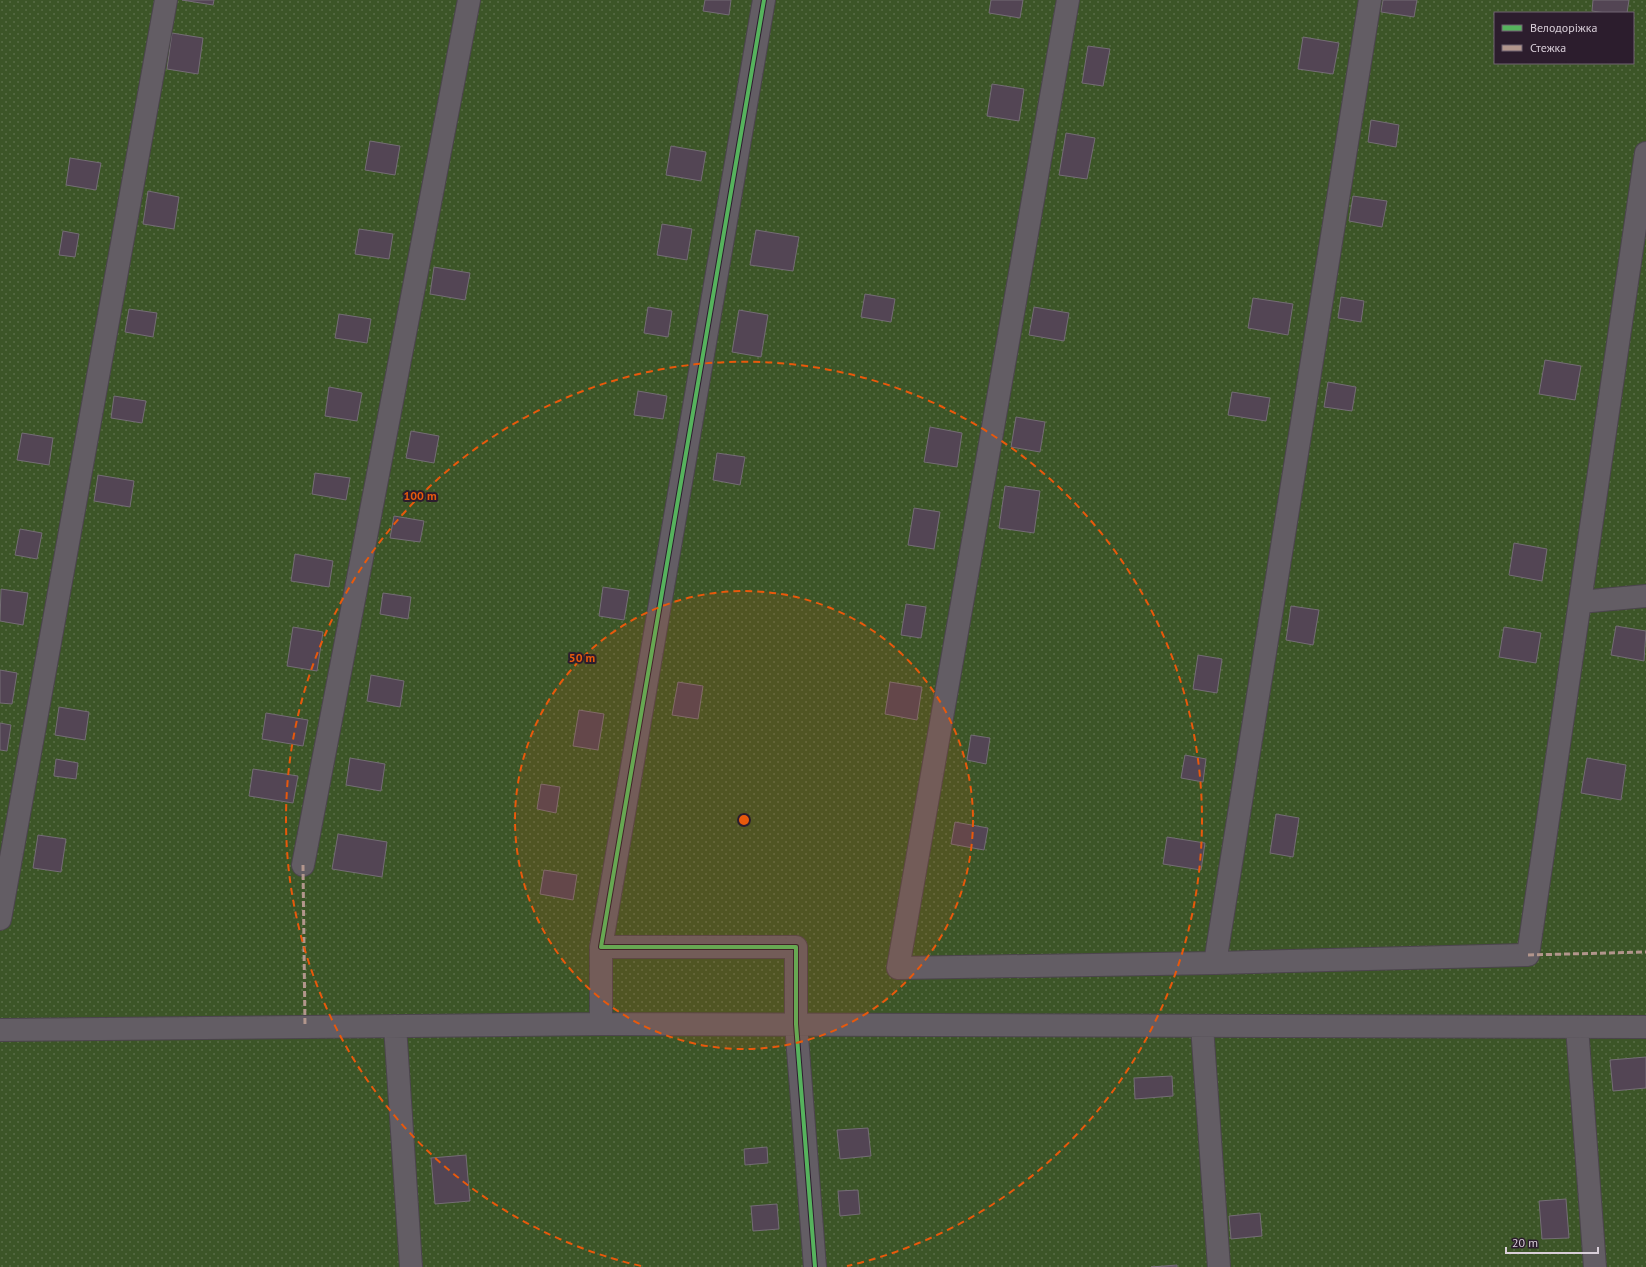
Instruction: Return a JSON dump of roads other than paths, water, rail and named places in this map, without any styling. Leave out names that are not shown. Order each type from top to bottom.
[{"type":"street","points":[[0,919],[166,0]]},
{"type":"street","points":[[303,865],[468,0]]},
{"type":"street","points":[[601,1024],[601,946],[764,0]]},
{"type":"street","points":[[1068,0],[898,968],[1215,963],[1528,955],[1646,153]]},
{"type":"street","points":[[1215,963],[1370,0]]},
{"type":"street","points":[[1580,602],[1646,596]]},
{"type":"street","points":[[601,946],[796,947],[796,1024],[815,1267]]},
{"type":"street","points":[[0,1030],[601,1024],[1646,1027]]},
{"type":"street","points":[[395,1026],[411,1267]]},
{"type":"street","points":[[1202,1026],[1219,1267]]},
{"type":"street","points":[[1577,1027],[1595,1267]]}]
